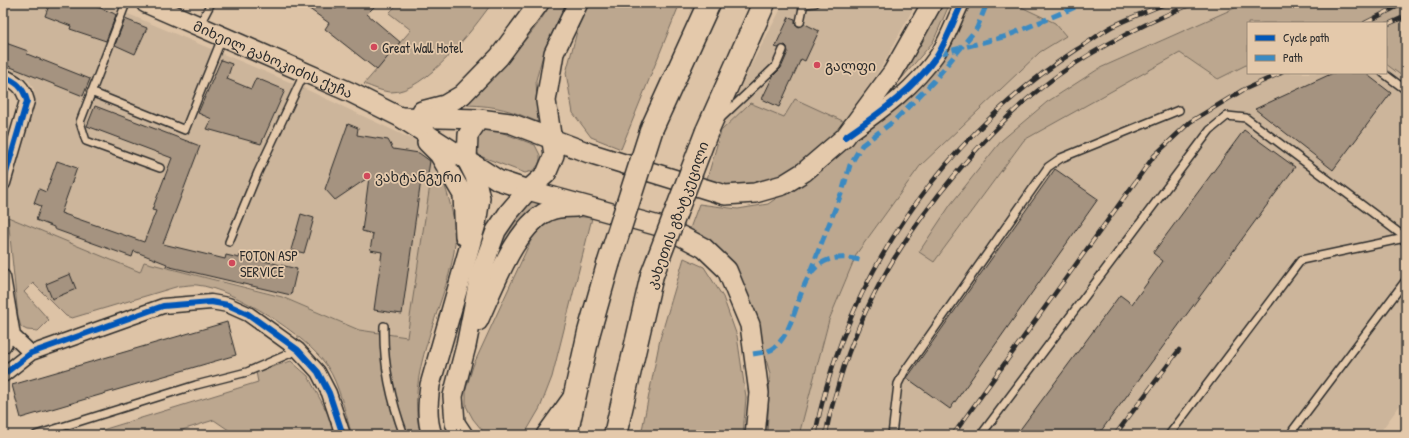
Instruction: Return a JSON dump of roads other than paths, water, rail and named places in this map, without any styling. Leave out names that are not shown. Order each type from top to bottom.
[{"type":"highway","points":[[566,435],[574,396],[608,265],[652,128],[709,3]]},
{"type":"highway","name":"კახეთის გზატკეცილი","points":[[615,435],[652,275],[707,131],[764,3]]},
{"type":"main road","name":"მიხეილ გახოკიძის ქუჩა","points":[[146,3],[305,74],[352,93],[400,117]]},
{"type":"main road","points":[[400,117],[445,105],[462,95],[499,57],[539,3]]},
{"type":"main road","points":[[463,435],[455,423],[453,396],[466,346],[480,275],[496,231],[509,212],[528,190],[546,174],[554,154],[546,101],[554,53],[578,3]]},
{"type":"main road","points":[[400,117],[479,119],[510,123],[551,140],[725,196],[755,193],[783,186],[804,172],[845,137],[893,72],[932,3]]},
{"type":"main road","points":[[400,117],[498,180],[528,190],[666,228],[704,248],[727,270],[750,325],[759,393],[755,435]]},
{"type":"main road","points":[[400,117],[439,154],[463,195],[465,233],[462,272]]},
{"type":"main road","points":[[432,435],[429,426],[427,406],[430,385],[476,224],[480,198],[475,176],[467,160],[468,135],[479,119]]},
{"type":"main road","points":[[466,346],[513,249],[527,227],[538,217],[554,209],[585,206]]},
{"type":"main road","points":[[546,435],[574,396]]},
{"type":"main road","points":[[622,403],[626,435]]},
{"type":"street","points":[[845,137],[894,103],[924,73],[938,54],[962,3]]},
{"type":"street","points":[[3,76],[15,82],[24,89],[27,101],[3,183]]},
{"type":"street","points":[[3,277],[14,336],[31,353]]},
{"type":"street","points":[[3,375],[31,353],[163,306],[210,302],[228,305],[248,314],[298,350],[318,372],[330,393],[343,435]]},
{"type":"lane","points":[[126,3],[80,122],[86,141],[160,168]]},
{"type":"lane","points":[[199,26],[211,3]]},
{"type":"lane","points":[[800,22],[804,4],[815,3]]},
{"type":"lane","points":[[91,92],[185,130],[223,37]]},
{"type":"lane","points":[[707,131],[776,66],[783,50]]},
{"type":"lane","points":[[229,242],[258,172],[305,74]]},
{"type":"lane","points":[[1384,74],[1406,90]]},
{"type":"lane","points":[[892,435],[898,384],[904,372],[1048,167],[1061,158],[1179,110]]},
{"type":"lane","points":[[981,435],[1210,130],[1227,116],[1246,118],[1405,238]]},
{"type":"lane","points":[[1169,435],[1301,260],[1405,238]]},
{"type":"lane","points":[[1293,430],[1406,280]]},
{"type":"lane","points":[[384,326],[386,371],[397,415],[404,435]]},
{"type":"lane","points":[[3,349],[6,348],[14,336]]},
{"type":"lane","points":[[36,435],[196,385],[247,372],[298,350]]},
{"type":"railway","points":[[815,435],[829,377],[850,321],[876,267],[907,216],[943,169],[983,125],[1028,85],[1111,27],[1167,3]]},
{"type":"railway","points":[[826,435],[831,408],[849,352],[873,297],[887,270],[920,220],[938,195],[967,160],[1008,117],[1058,75],[1114,40],[1154,20],[1194,3]]},
{"type":"railway","points":[[1367,22],[1404,3]]},
{"type":"railway","points":[[1387,25],[1406,16]]},
{"type":"railway","points":[[953,435],[1154,156],[1190,122],[1243,90],[1279,74]]},
{"type":"railway","points":[[1115,435],[1179,350]]},
{"type":"place","name":"Great Wall Hotel","points":[[374,47]]},
{"type":"place","name":"გალფი","points":[[817,65]]},
{"type":"place","name":"ვახტანგური","points":[[367,176]]},
{"type":"place","name":"FOTON ASP SERVICE","points":[[232,263]]}]
